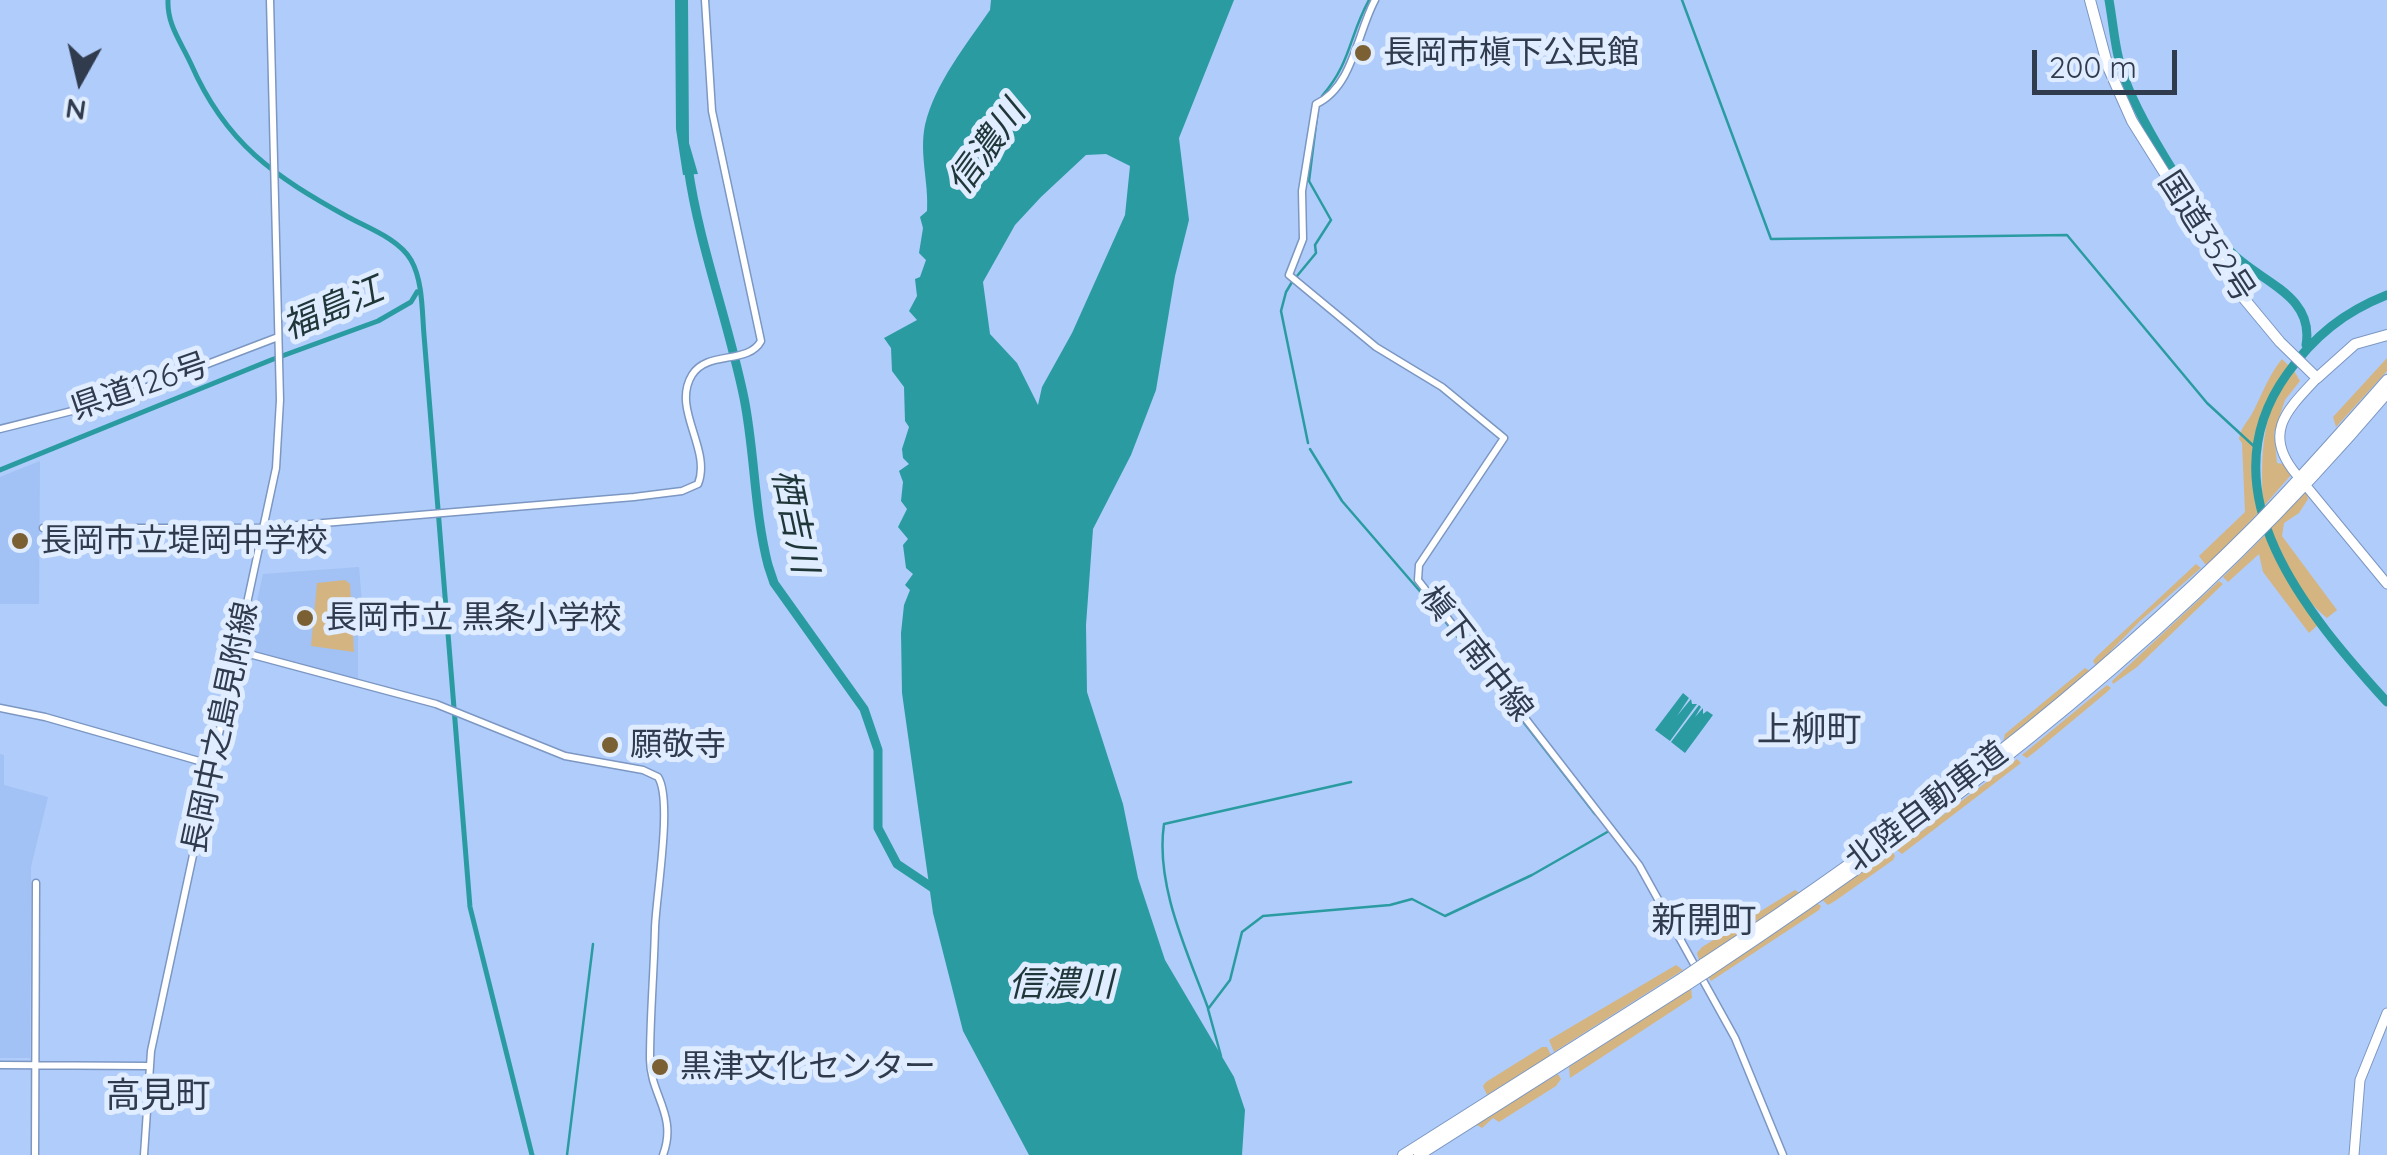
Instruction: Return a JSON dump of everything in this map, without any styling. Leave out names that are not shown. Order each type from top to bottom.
[{"type":"highway","name":"国道352号","points":[[2090,0],[2108,67],[2132,121],[2219,262],[2256,313],[2317,378]]},
{"type":"highway","points":[[2317,378],[2355,344],[2387,335]]},
{"type":"highway","name":"北陸自動車道","points":[[2276,509],[2387,380]]},
{"type":"highway","name":"北陸自動車道","points":[[1403,1155],[1472,1116],[1856,872],[1981,779],[2102,679],[2257,529],[2387,393]]},
{"type":"highway","name":"北陸自動車道","points":[[1419,1155],[1472,1116]]},
{"type":"main road","name":"長岡中之島見附線","points":[[144,1155],[148,1066],[278,448],[270,0]]},
{"type":"main road","points":[[43,528],[264,528],[634,498],[682,491],[698,484],[700,460],[685,394],[692,373],[713,360],[756,348],[760,336],[712,111],[705,0]]},
{"type":"main road","name":"槇下南中線","points":[[1375,0],[1346,74],[1326,99],[1316,104],[1302,190],[1302,239],[1289,275],[1376,347],[1449,392],[1504,438],[1419,566],[1418,580],[1639,866],[1735,1038],[1782,1155]]},
{"type":"main road","name":"県道126号","points":[[0,429],[108,402],[278,337]]},
{"type":"main road","points":[[2296,474],[2281,450],[2280,428],[2290,408],[2317,378]]},
{"type":"main road","points":[[2306,487],[2387,584]]},
{"type":"main road","points":[[238,651],[436,704],[565,756],[658,776],[664,800],[650,1064],[668,1121],[663,1155]]},
{"type":"main road","points":[[0,708],[212,765]]},
{"type":"main road","points":[[35,1155],[36,883]]},
{"type":"main road","points":[[2354,1155],[2360,1080],[2387,1013]]},
{"type":"main road","points":[[0,1066],[148,1066]]},
{"type":"shaded area","points":[[2387,358],[2387,371],[2336,427],[2333,417]]},
{"type":"shaded area","points":[[2282,359],[2290,367],[2270,400],[2254,456],[2258,513],[2205,564],[2199,556],[2245,512],[2240,434]]},
{"type":"shaded area","points":[[2293,369],[2300,381],[2285,400],[2274,433],[2277,463],[2283,464],[2291,475],[2263,507],[2263,452],[2268,418]]},
{"type":"shaded area","name":"長岡市立堤岡中学校","points":[[40,461],[39,604],[0,604],[0,477]]},
{"type":"shaded area","points":[[2305,489],[2308,499],[2299,513],[2284,523],[2282,536],[2337,610],[2327,618],[2290,576],[2270,524]]},
{"type":"shaded area","points":[[2265,535],[2282,570],[2320,623],[2309,633],[2263,572],[2259,554],[2228,582],[2223,577]]},
{"type":"shaded area","points":[[2196,564],[2201,568],[2096,666],[2096,657]]},
{"type":"shaded area","name":"長岡市立 黒条小学校","points":[[359,567],[362,602],[358,603],[358,681],[246,651],[263,574]]},
{"type":"shaded area","points":[[345,580],[350,584],[354,652],[311,646],[317,583]]},
{"type":"shaded area","points":[[2219,581],[2223,584],[2137,667],[2113,684],[2112,681]]},
{"type":"shaded area","points":[[2085,668],[2090,671],[2003,742],[2005,734]]},
{"type":"shaded area","points":[[2107,685],[2111,688],[2107,692],[2036,751],[2027,758],[2022,755]]},
{"type":"shaded area","points":[[1995,743],[1998,746],[1880,837],[1879,831]]},
{"type":"shaded area","points":[[0,754],[4,755],[4,785],[48,797],[31,867],[30,1058],[0,1058]]},
{"type":"shaded area","points":[[2017,759],[2021,763],[1902,854],[1897,850]]},
{"type":"shaded area","points":[[1892,851],[1893,860],[1835,901],[1828,905],[1821,899]]},
{"type":"shaded area","points":[[1795,890],[1801,894],[1699,960],[1697,953],[1702,947]]},
{"type":"shaded area","points":[[1817,903],[1821,906],[1819,910],[1711,981],[1707,975]]},
{"type":"shaded area","points":[[1676,965],[1683,970],[1554,1052],[1549,1040]]},
{"type":"shaded area","points":[[1691,987],[1692,998],[1570,1078],[1569,1067]]},
{"type":"shaded area","points":[[1547,1047],[1551,1055],[1487,1095],[1483,1086],[1486,1082]]},
{"type":"shaded area","points":[[1558,1074],[1561,1079],[1556,1086],[1499,1122],[1493,1118],[1482,1128],[1475,1124]]},
{"type":"water","points":[[675,0],[688,0],[689,143],[698,174],[683,175],[676,129]]},
{"type":"water","name":"信濃川","points":[[991,0],[1234,0],[1179,138],[1189,220],[1175,276],[1156,390],[1131,455],[1093,529],[1086,625],[1087,692],[1123,804],[1138,878],[1165,960],[1234,1077],[1245,1110],[1242,1155],[1029,1155],[963,1031],[933,913],[902,693],[901,633],[910,590],[905,585],[913,574],[906,568],[903,545],[908,539],[898,527],[907,509],[901,501],[903,482],[899,471],[909,464],[902,449],[909,427],[905,421],[904,387],[892,371],[891,348],[884,338],[917,320],[909,311],[917,296],[915,279],[920,277],[926,260],[919,253],[923,228],[920,217],[927,211],[923,147],[930,109],[952,65],[990,10]],"holes":[[[1106,154],[1130,166],[1125,215],[1072,333],[1042,387],[1038,405],[1017,363],[990,334],[983,282],[1015,225],[1086,155]]]},
{"type":"water","points":[[1683,693],[1689,698],[1677,716],[1691,699],[1692,704],[1697,704],[1670,741],[1655,730]]},
{"type":"water","points":[[1699,705],[1695,717],[1703,708],[1703,714],[1707,711],[1713,715],[1685,753],[1671,742]]},
{"type":"waterway","points":[[168,0],[179,41],[205,92],[237,137],[297,187],[399,246],[418,277],[470,907],[532,1155]]},
{"type":"waterway","points":[[1322,96],[1339,72],[1369,0]]},
{"type":"waterway","points":[[1682,0],[1771,239],[2067,235],[2207,403],[2257,449]]},
{"type":"waterway","points":[[2109,0],[2122,72],[2172,170],[2230,251],[2293,301],[2302,313],[2306,345]]},
{"type":"waterway","points":[[1297,276],[1316,253],[1315,245],[1331,220],[1309,181],[1318,108]]},
{"type":"waterway","name":"栖吉川","points":[[688,167],[744,398],[760,523],[774,583],[864,709],[878,750],[878,828],[897,864],[936,890]]},
{"type":"waterway","points":[[1292,282],[1281,311],[1308,443]]},
{"type":"waterway","name":"福島江","points":[[0,470],[378,321],[411,302],[417,292]]},
{"type":"waterway","points":[[2387,295],[2344,317],[2297,360],[2264,418],[2256,463],[2260,507],[2276,550],[2298,591],[2326,631],[2387,702]]},
{"type":"waterway","points":[[1310,449],[1342,501],[1437,611],[1595,814]]},
{"type":"waterway","points":[[1208,1008],[1168,894],[1162,847],[1164,824],[1351,782]]},
{"type":"waterway","points":[[1221,1056],[1208,1009],[1230,980],[1242,932],[1263,916],[1390,905],[1412,899],[1445,916],[1532,875],[1609,831]]},
{"type":"waterway","points":[[567,1155],[593,944]]},
{"type":"place","name":"長岡市槇下公民館","points":[[1363,53]]},
{"type":"place","name":"長岡市立堤岡中学校","points":[[20,541]]},
{"type":"place","name":"長岡市立 黒条小学校","points":[[305,618]]},
{"type":"place","name":"願敬寺","points":[[610,745]]},
{"type":"place","name":"黒津文化センター","points":[[660,1067]]},
{"type":"district","name":"上柳町","points":[[1809,730]]},
{"type":"district","name":"新開町","points":[[1704,921]]},
{"type":"district","name":"高見町","points":[[158,1096]]}]
